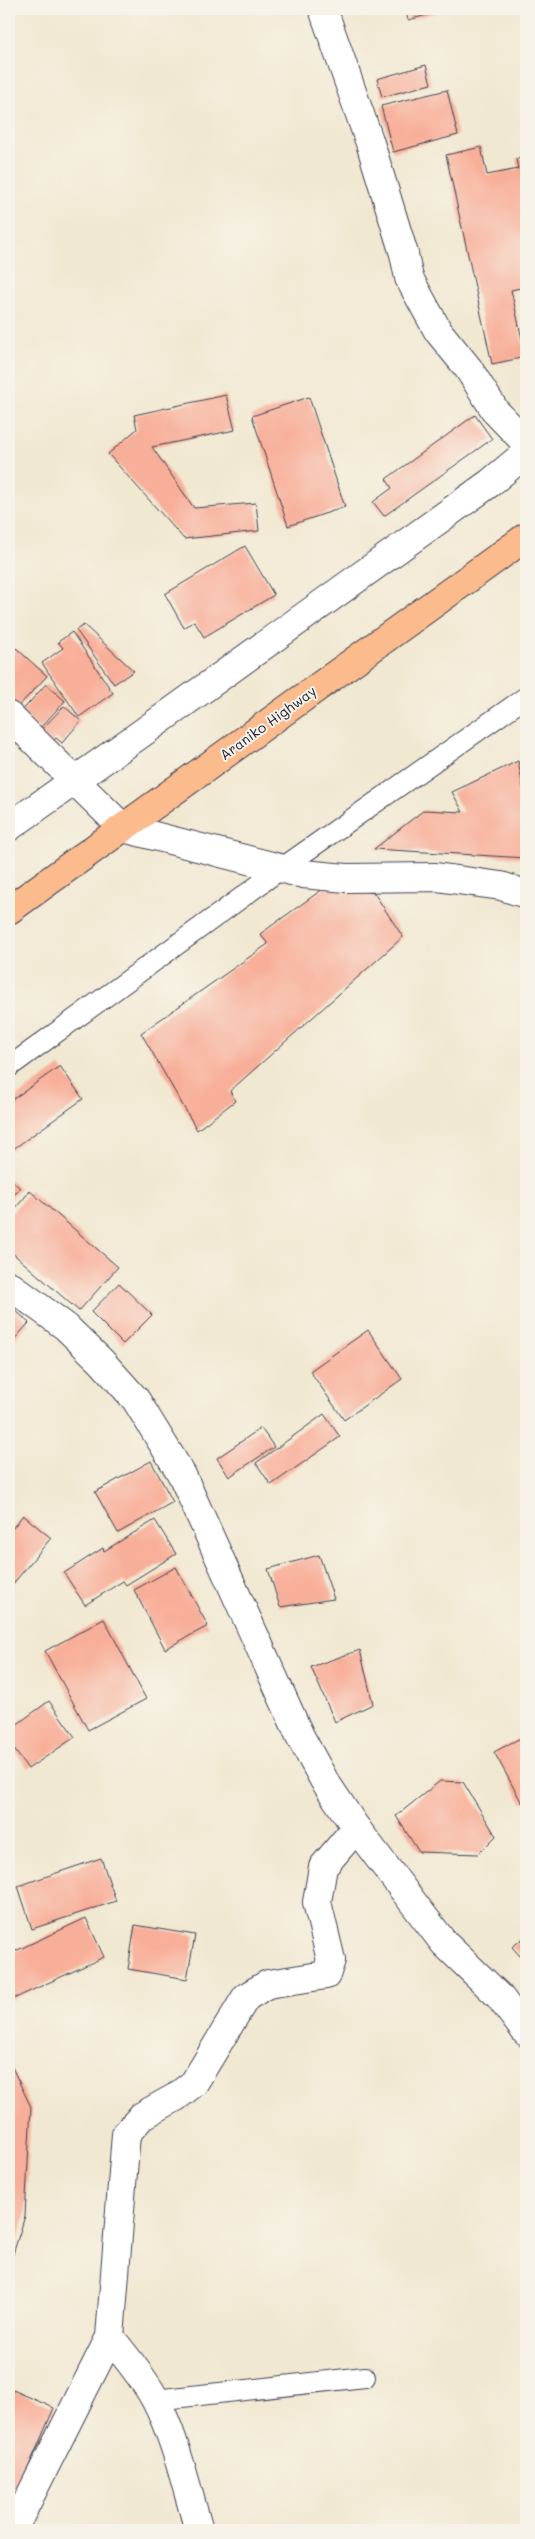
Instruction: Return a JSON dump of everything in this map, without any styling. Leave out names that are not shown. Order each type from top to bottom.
[{"type":"highway","name":"Araniko Highway","points":[[9,910],[526,537]]},
{"type":"street","points":[[323,9],[370,143],[404,254],[409,278],[438,331],[468,368],[496,412],[526,443]]},
{"type":"street","points":[[9,827],[474,494],[526,453]]},
{"type":"street","points":[[9,716],[123,828],[303,874],[346,878],[436,878],[501,886],[526,894]]},
{"type":"street","points":[[9,1285],[66,1327],[102,1362],[136,1400],[182,1475],[300,1736],[324,1780],[356,1828],[444,1943],[498,1996],[526,2032]]},
{"type":"street","points":[[13,2530],[110,2337],[126,2134],[142,2116],[176,2097],[194,2083],[246,1997],[268,1984],[326,1975],[331,1960],[317,1902],[323,1867],[356,1828]]},
{"type":"street","points":[[110,2337],[134,2367],[155,2400],[170,2437],[199,2530]]},
{"type":"lane","points":[[9,1066],[282,868],[526,697]]},
{"type":"lane","points":[[155,2400],[364,2376]]},
{"type":"building","points":[[405,9],[450,9],[408,20]]},
{"type":"building","points":[[426,65],[431,84],[382,97],[377,79]]},
{"type":"building","points":[[447,90],[458,135],[393,152],[381,106]]},
{"type":"building","points":[[481,147],[487,175],[518,169],[516,159],[526,157],[526,287],[511,290],[526,357],[492,364],[446,155]]},
{"type":"building","points":[[226,395],[235,430],[152,447],[194,508],[256,503],[259,531],[184,539],[108,454],[137,429],[134,415]]},
{"type":"building","points":[[309,397],[345,507],[288,526],[252,416]]},
{"type":"building","points":[[475,415],[492,439],[384,516],[373,502],[392,488],[386,479]]},
{"type":"building","points":[[245,546],[274,595],[204,637],[194,621],[184,628],[165,594]]},
{"type":"building","points":[[84,625],[134,671],[114,684],[76,630]]},
{"type":"building","points":[[72,632],[113,693],[79,717],[42,663],[63,648],[58,642]]},
{"type":"building","points":[[16,648],[47,676],[14,711],[9,706],[9,655]]},
{"type":"building","points":[[46,684],[65,701],[39,729],[21,712]]},
{"type":"building","points":[[64,706],[81,721],[62,743],[56,738],[50,744],[38,733]]},
{"type":"building","points":[[518,761],[526,802],[526,858],[374,849],[424,810],[463,812],[452,792]]},
{"type":"building","points":[[327,886],[374,893],[403,937],[230,1091],[235,1101],[197,1130],[141,1033],[268,944],[260,934]]},
{"type":"building","points":[[60,1066],[83,1099],[9,1152],[9,1102]]},
{"type":"building","points":[[9,1178],[20,1188],[9,1200]]},
{"type":"building","points":[[30,1191],[118,1267],[79,1311],[9,1250],[9,1216]]},
{"type":"building","points":[[119,1283],[152,1315],[123,1344],[91,1312]]},
{"type":"building","points":[[9,1304],[29,1323],[9,1345]]},
{"type":"building","points":[[368,1330],[402,1379],[344,1420],[310,1371]]},
{"type":"building","points":[[324,1414],[340,1437],[271,1485],[256,1463]]},
{"type":"building","points":[[261,1428],[274,1447],[229,1477],[217,1458]]},
{"type":"building","points":[[151,1461],[173,1502],[118,1533],[95,1492]]},
{"type":"building","points":[[23,1515],[51,1538],[12,1585],[9,1582],[9,1533]]},
{"type":"building","points":[[155,1520],[176,1554],[126,1585],[123,1581],[85,1605],[64,1573],[103,1548],[104,1551]]},
{"type":"building","points":[[319,1555],[334,1599],[280,1607],[268,1569]]},
{"type":"building","points":[[176,1567],[208,1626],[165,1649],[134,1590]]},
{"type":"building","points":[[104,1619],[146,1699],[88,1730],[45,1651]]},
{"type":"building","points":[[360,1650],[373,1704],[335,1722],[311,1667]]},
{"type":"building","points":[[49,1701],[75,1737],[28,1769],[9,1742],[9,1730]]},
{"type":"building","points":[[526,1735],[526,1801],[522,1803],[494,1752]]},
{"type":"building","points":[[440,1781],[463,1782],[496,1836],[478,1854],[419,1852],[396,1816]]},
{"type":"building","points":[[101,1858],[116,1901],[32,1929],[18,1886]]},
{"type":"building","points":[[86,1918],[104,1957],[9,2001],[9,1954]]},
{"type":"building","points":[[135,1925],[195,1935],[187,1979],[128,1969]]},
{"type":"building","points":[[526,1936],[526,1963],[512,1947]]},
{"type":"building","points":[[9,2061],[31,2107],[25,2216],[9,2267]]},
{"type":"building","points":[[13,2390],[54,2408],[9,2512],[9,2399]]}]
